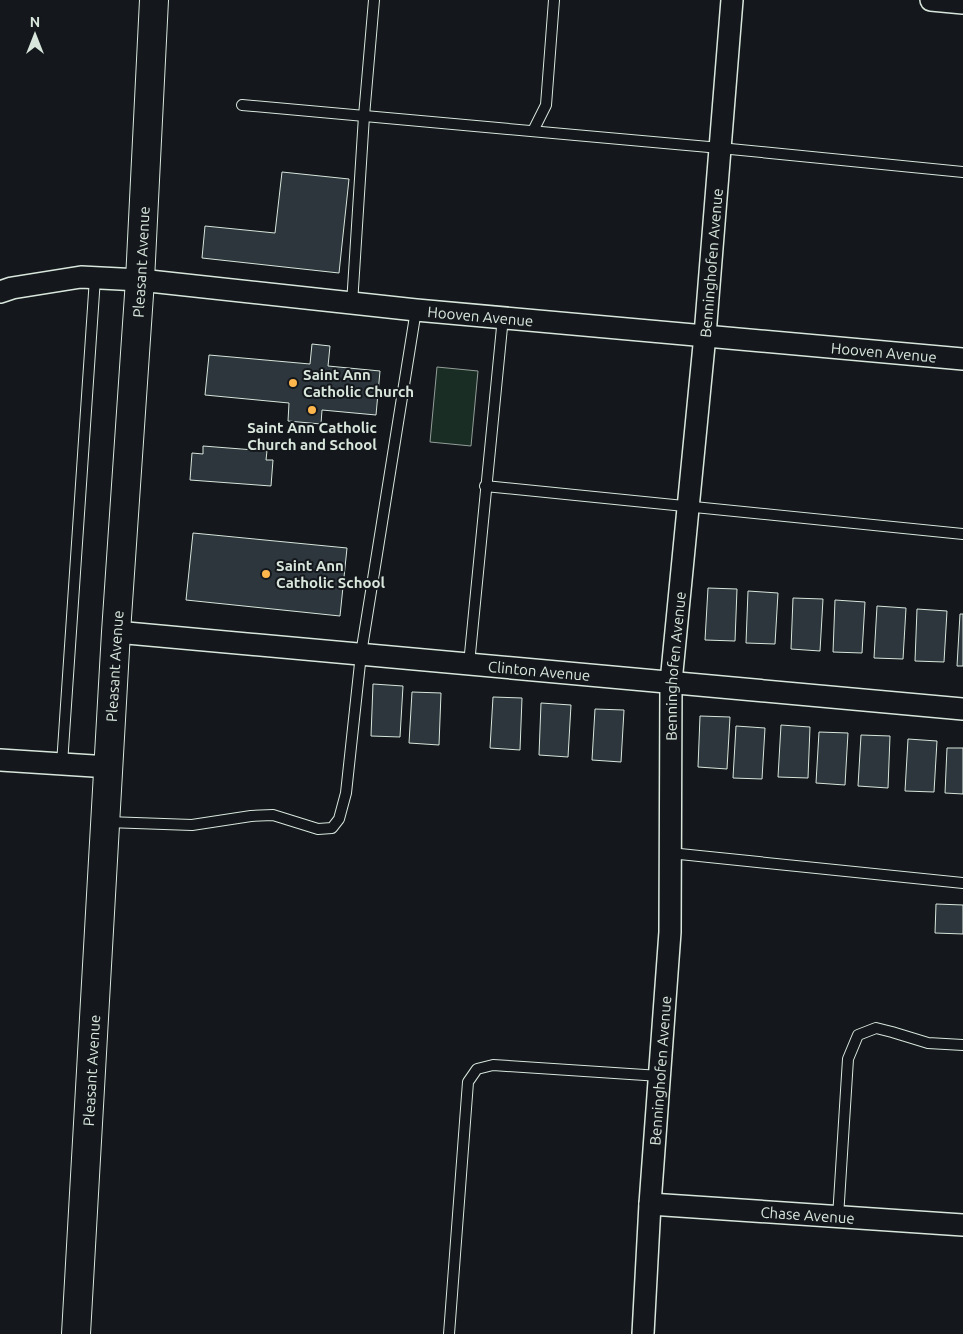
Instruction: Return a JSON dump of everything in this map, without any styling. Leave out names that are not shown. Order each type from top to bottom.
[{"type":"main road","name":"Pleasant Avenue","points":[[76,1334],[110,766],[116,632],[140,280],[154,0]]},
{"type":"street","name":"Benninghofen Avenue","points":[[643,1334],[650,1204],[670,932],[670,682],[705,335],[732,0]]},
{"type":"street","points":[[931,0],[963,3]]},
{"type":"street","name":"Hooven Avenue","points":[[0,292],[12,288],[81,277],[140,280],[352,304],[963,359]]},
{"type":"street","name":"Clinton Avenue","points":[[116,632],[963,709]]},
{"type":"street","points":[[0,760],[110,766]]},
{"type":"street","name":"Chase Avenue","points":[[650,1204],[963,1225]]},
{"type":"lane","points":[[352,304],[364,116],[374,0]]},
{"type":"lane","points":[[533,131],[546,105],[554,0]]},
{"type":"lane","points":[[242,105],[963,172]]},
{"type":"lane","points":[[62,764],[96,278]]},
{"type":"lane","points":[[106,822],[192,825],[252,816],[273,815],[318,829],[332,828],[339,819],[346,793],[361,654],[416,310]]},
{"type":"lane","points":[[469,664],[503,317]]},
{"type":"lane","points":[[485,486],[963,534]]},
{"type":"lane","points":[[670,852],[963,883]]},
{"type":"lane","points":[[838,1217],[848,1059],[858,1035],[876,1028],[928,1043],[963,1045]]},
{"type":"lane","points":[[449,1334],[468,1082],[477,1069],[493,1064],[660,1076]]},
{"type":"green space","points":[[437,367],[478,371],[471,446],[430,442]]},
{"type":"building","points":[[282,172],[349,179],[339,273],[202,258],[205,226],[275,233]]},
{"type":"building","name":"Saint Ann Catholic Church","points":[[312,344],[330,346],[328,366],[380,371],[376,415],[322,410],[321,424],[288,421],[289,403],[205,395],[209,355],[310,364]]},
{"type":"building","points":[[203,446],[267,451],[266,460],[273,460],[271,486],[190,480],[192,453],[203,454]]},
{"type":"building","name":"Saint Ann Catholic School","points":[[193,533],[347,548],[340,616],[186,600]]},
{"type":"building","points":[[708,588],[737,589],[735,641],[705,640]]},
{"type":"building","points":[[748,591],[778,593],[775,644],[746,643]]},
{"type":"building","points":[[793,598],[823,599],[820,651],[791,649]]},
{"type":"building","points":[[835,600],[865,602],[862,653],[833,652]]},
{"type":"building","points":[[877,606],[906,608],[903,659],[874,658]]},
{"type":"building","points":[[917,609],[947,611],[944,662],[915,661]]},
{"type":"building","points":[[960,614],[963,614],[963,666],[957,666]]},
{"type":"building","points":[[373,684],[403,686],[400,737],[371,736]]},
{"type":"building","points":[[412,692],[441,693],[439,745],[409,743]]},
{"type":"building","points":[[493,697],[522,698],[520,750],[490,748]]},
{"type":"building","points":[[541,703],[571,705],[568,757],[539,755]]},
{"type":"building","points":[[595,709],[624,710],[621,762],[592,760]]},
{"type":"building","points":[[700,716],[730,717],[727,769],[698,767]]},
{"type":"building","points":[[781,725],[810,727],[808,778],[778,777]]},
{"type":"building","points":[[736,726],[765,728],[762,779],[733,778]]},
{"type":"building","points":[[819,732],[848,733],[845,785],[816,783]]},
{"type":"building","points":[[861,735],[890,736],[888,788],[858,786]]},
{"type":"building","points":[[908,739],[937,741],[934,792],[905,791]]},
{"type":"building","points":[[947,748],[963,748],[963,794],[945,793]]},
{"type":"building","points":[[936,904],[963,905],[963,934],[935,933]]},
{"type":"place","name":"Saint Ann Catholic Church","points":[[293,383]]},
{"type":"place","name":"Saint Ann Catholic Church and School","points":[[312,410]]},
{"type":"place","name":"Saint Ann Catholic School","points":[[266,574]]}]
